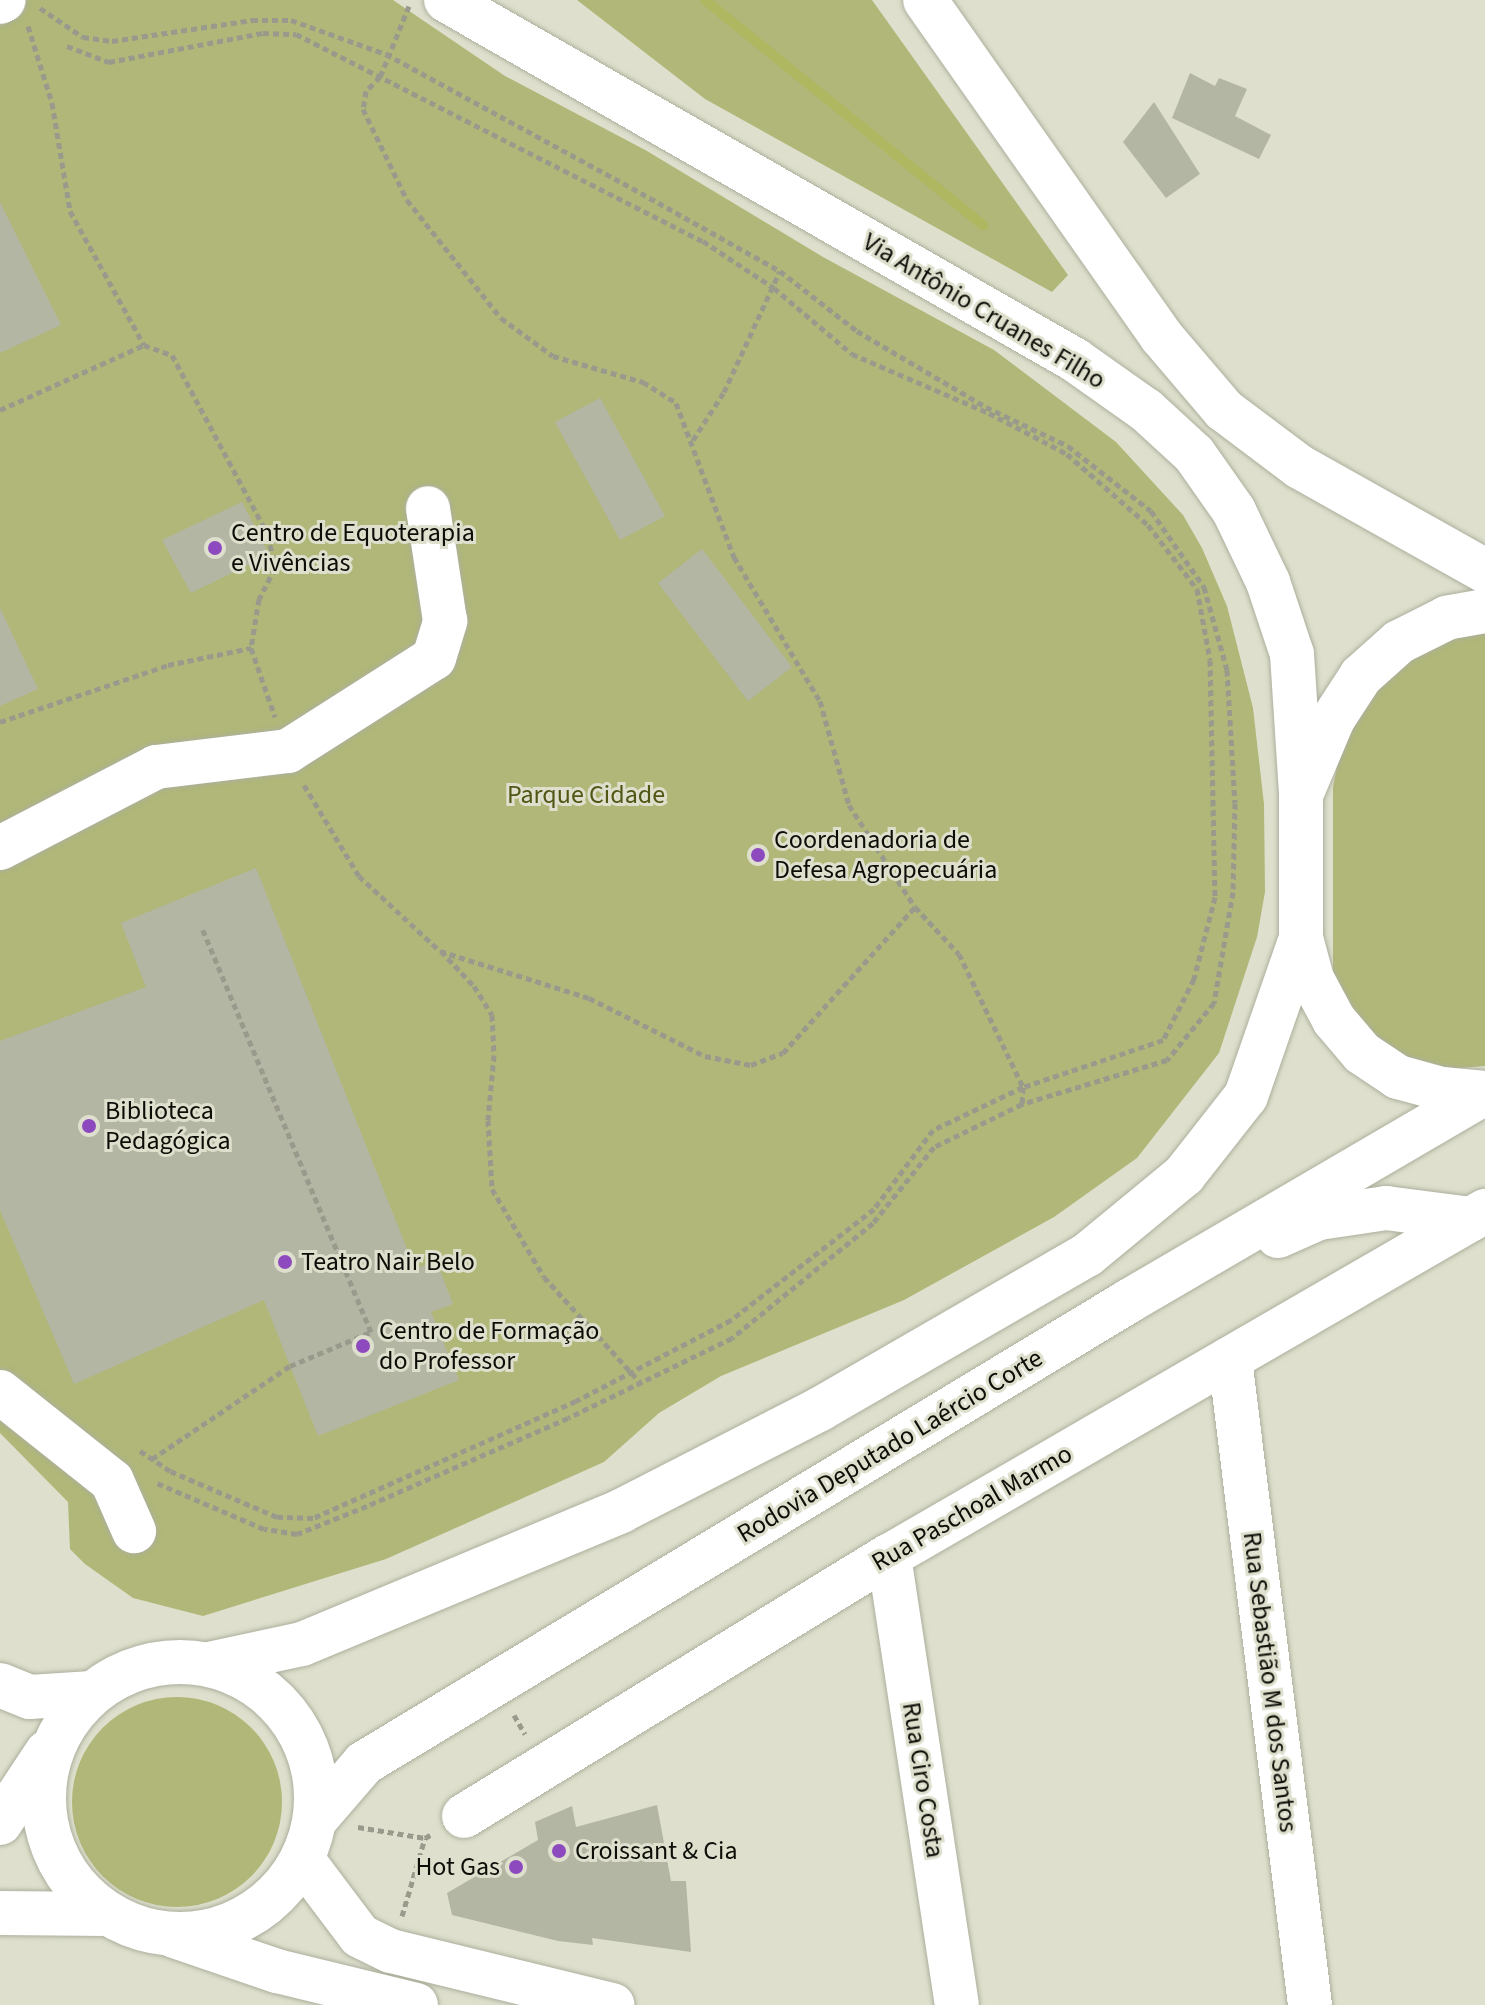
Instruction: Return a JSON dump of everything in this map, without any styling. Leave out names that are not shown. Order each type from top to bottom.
[{"type":"main road","name":"Via Antônio Cruanes Filho","points":[[446,0],[1075,360],[1146,410],[1194,454],[1234,511],[1261,568],[1292,654],[1301,795],[1301,938]]},
{"type":"main road","points":[[925,0],[1161,336],[1224,410],[1300,467],[1485,571]]},
{"type":"main road","points":[[0,848],[156,767],[288,751],[434,658],[445,621],[428,508]]},
{"type":"main road","points":[[1301,795],[1333,719],[1361,676],[1399,642],[1447,618],[1485,611]]},
{"type":"main road","points":[[1301,938],[1312,979],[1334,1020],[1362,1053],[1398,1077],[1484,1093]]},
{"type":"main road","points":[[0,1823],[57,1737],[92,1693],[128,1671],[168,1662],[209,1664],[302,1644],[621,1511],[820,1409],[1087,1255],[1184,1175],[1246,1096],[1301,938]]},
{"type":"main road","name":"Rodovia Deputado Laércio Corte","points":[[308,1839],[364,1763],[497,1687],[1129,1301],[1484,1093]]},
{"type":"main road","points":[[1129,1301],[1319,1218],[1386,1208],[1478,1215]]},
{"type":"main road","name":"Rua Paschoal Marmo","points":[[464,1816],[546,1769],[889,1556],[1478,1215]]},
{"type":"main road","name":"Rua Sebastião M dos Santos","points":[[1230,1359],[1310,2005]]},
{"type":"main road","points":[[0,1392],[112,1481],[134,1531]]},
{"type":"main road","name":"Rua Ciro Costa","points":[[889,1556],[957,2005]]},
{"type":"main road","points":[[168,1934],[209,1931],[246,1916],[278,1892],[308,1839],[315,1778],[304,1739],[280,1705],[248,1679],[209,1664]]},
{"type":"main road","points":[[0,1685],[30,1697],[92,1693]]},
{"type":"main road","points":[[57,1737],[45,1775],[47,1829],[55,1854],[77,1888],[108,1914]]},
{"type":"main road","points":[[308,1839],[360,1936],[391,1951],[613,2005]]},
{"type":"main road","points":[[0,1886],[44,1910]]},
{"type":"main road","points":[[0,1913],[44,1910],[108,1914],[326,1995],[416,2005]]},
{"type":"path","points":[[29,0],[83,37],[112,41],[252,20],[291,20],[386,54],[780,271],[857,331],[986,407],[1068,446],[1151,511],[1204,587],[1227,670],[1235,803],[1233,892],[1214,1003],[1167,1060],[1022,1104],[934,1147],[873,1223],[732,1338],[297,1534],[264,1529],[147,1477]]},
{"type":"path","points":[[412,0],[386,54],[380,77],[366,91],[363,109],[407,200],[501,318],[553,356],[643,382],[676,403],[693,440],[734,557],[820,701],[849,805],[915,907],[959,954],[1023,1087],[1022,1104]]},
{"type":"path","points":[[10,6],[52,103],[70,211],[144,345],[172,355],[268,535],[275,568],[259,599],[251,648],[288,751],[359,876],[474,986],[492,1015],[494,1055],[488,1120],[492,1189],[544,1277],[640,1382]]},
{"type":"path","points":[[67,46],[109,62],[263,33],[296,34],[703,241],[774,288],[852,354],[989,413],[1067,454],[1148,525],[1197,589],[1210,660],[1215,897],[1194,979],[1163,1040],[1023,1087],[933,1130],[874,1209],[731,1320],[633,1372],[313,1518],[277,1517],[152,1459],[128,1443]]},
{"type":"path","points":[[693,440],[724,392],[780,271]]},
{"type":"path","points":[[0,410],[144,345]]},
{"type":"path","points":[[0,722],[168,665],[251,648]]},
{"type":"path","points":[[440,951],[589,998],[705,1056],[751,1065],[783,1053],[915,907]]},
{"type":"path","points":[[140,1461],[152,1459],[290,1366],[371,1332],[201,926]]},
{"type":"path","points":[[497,1687],[546,1769]]},
{"type":"path","points":[[308,1839],[425,1838],[464,1816]]},
{"type":"path","points":[[391,1951],[425,1838]]},
{"type":"green space","name":"Parque Cidade","points":[[0,0],[393,0],[505,76],[647,151],[823,257],[994,350],[1116,442],[1183,515],[1202,548],[1227,606],[1253,708],[1264,804],[1265,892],[1257,937],[1219,1053],[1137,1158],[1054,1217],[904,1300],[721,1376],[659,1413],[604,1462],[386,1559],[203,1616],[133,1598],[85,1564],[70,1549],[68,1502],[0,1433]]},
{"type":"green space","points":[[577,0],[872,0],[1068,275],[1052,292],[705,99]]},
{"type":"green space","points":[[1485,631],[1485,1066],[1447,1069],[1409,1060],[1377,1042],[1347,1009],[1333,972],[1333,787],[1342,740],[1366,690],[1407,654],[1452,634]]},
{"type":"green space","points":[[177,1697],[217,1705],[251,1728],[274,1762],[282,1802],[274,1842],[251,1876],[217,1899],[177,1907],[137,1899],[103,1876],[80,1842],[72,1802],[80,1762],[103,1728],[137,1705]]},
{"type":"building","points":[[1190,73],[1215,86],[1219,78],[1247,89],[1235,116],[1271,135],[1259,159],[1172,118]]},
{"type":"building","points":[[1154,102],[1200,174],[1166,198],[1123,142]]},
{"type":"building","points":[[0,202],[61,325],[0,353]]},
{"type":"building","points":[[600,398],[665,516],[620,540],[555,422]]},
{"type":"building","name":"Centro de Equoterapia e Vivências","points":[[242,502],[269,555],[191,593],[162,540]]},
{"type":"building","points":[[702,549],[792,667],[748,701],[658,583]]},
{"type":"building","points":[[0,608],[38,689],[0,706]]},
{"type":"building","points":[[256,868],[415,1269],[436,1260],[453,1304],[431,1312],[459,1380],[318,1436],[264,1300],[74,1384],[0,1210],[0,1041],[146,987],[121,923]]},
{"type":"building","points":[[657,1805],[671,1881],[686,1881],[691,1952],[592,1938],[593,1945],[558,1941],[452,1915],[447,1893],[538,1840],[535,1822],[572,1806],[576,1827]]},
{"type":"waterway","points":[[705,0],[983,225]]},
{"type":"place","name":"Centro de Equoterapia e Vivências","points":[[215,548]]},
{"type":"place","name":"Coordenadoria de Defesa Agropecuária","points":[[758,855]]},
{"type":"place","name":"Biblioteca Pedagógica","points":[[89,1126]]},
{"type":"place","name":"Teatro Nair Belo","points":[[285,1262]]},
{"type":"place","name":"Centro de Formação do Professor","points":[[363,1346]]},
{"type":"place","name":"Croissant & Cia","points":[[559,1851]]},
{"type":"place","name":"Hot Gas","points":[[516,1867]]}]
